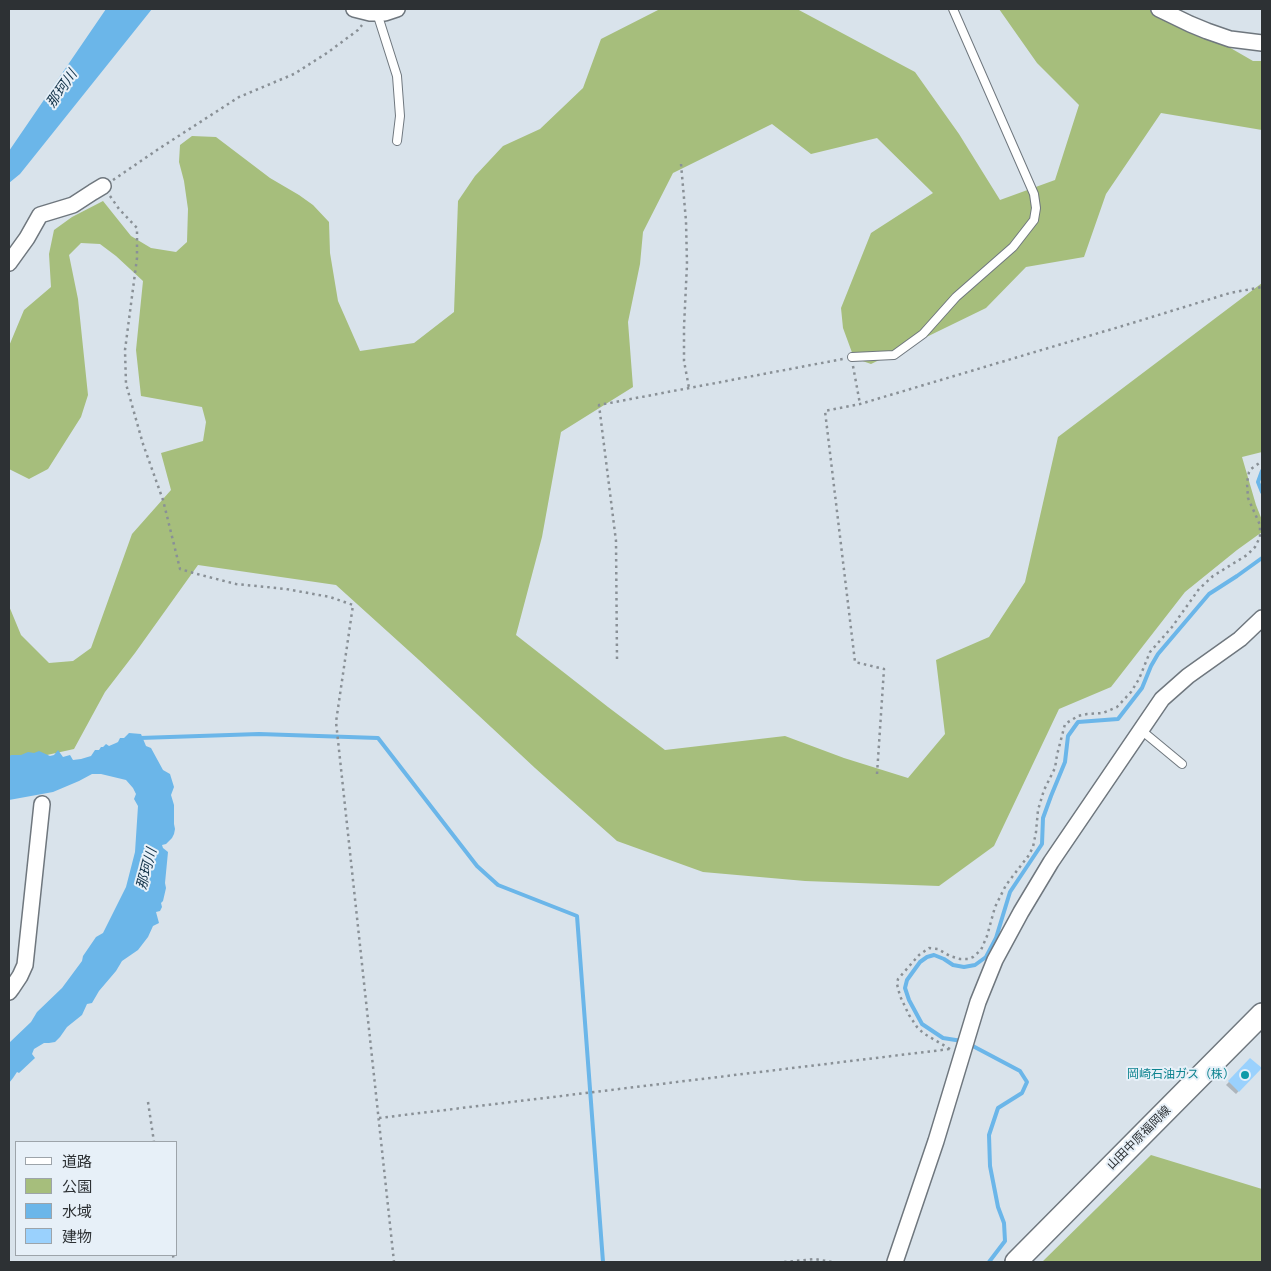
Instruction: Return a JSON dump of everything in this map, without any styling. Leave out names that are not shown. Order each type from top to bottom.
[{"type":"main road","name":"山田中原福岡線","points":[[1016,1262],[1262,1014]]},
{"type":"street","points":[[354,9],[374,13],[385,13],[397,9]]},
{"type":"street","points":[[1159,9],[1190,24],[1230,39],[1262,43]]},
{"type":"street","points":[[9,263],[40,215],[72,205],[103,186]]},
{"type":"street","points":[[895,1262],[936,1142],[957,1049],[992,969],[1021,912],[1051,862],[1162,698],[1188,676],[1240,638],[1262,618]]},
{"type":"street","points":[[9,992],[20,976],[25,964],[42,804]]},
{"type":"lane","points":[[852,357],[894,355],[923,334],[956,297],[1012,247],[1034,220],[1036,208],[1034,194],[953,9]]},
{"type":"lane","points":[[374,13],[397,76],[400,116],[397,141]]},
{"type":"lane","points":[[1141,730],[1182,764]]},
{"type":"path","points":[[374,13],[358,30],[327,53],[294,74],[238,97],[103,186],[119,209],[137,228],[137,258],[125,350],[126,384],[143,444],[163,500],[180,569],[236,584],[286,589],[330,597],[354,605],[336,722],[394,1262]]},
{"type":"path","points":[[681,164],[686,221],[687,264],[684,361],[688,388]]},
{"type":"path","points":[[877,774],[884,670],[855,662],[825,411],[860,404],[1230,293],[1262,287]]},
{"type":"path","points":[[617,659],[616,541],[599,405],[852,357],[860,404]]},
{"type":"path","points":[[957,1049],[923,1033],[917,1027],[900,996],[897,984],[898,979],[918,955],[929,948],[938,949],[960,959],[973,957],[981,950],[988,936],[995,907],[1006,885],[1033,847],[1038,810],[1044,790],[1055,768],[1056,756],[1065,724],[1078,716],[1102,713],[1117,707],[1131,692],[1139,679],[1147,656],[1172,627],[1205,583],[1255,547],[1260,537],[1260,525],[1248,498],[1247,483],[1251,468],[1262,461]]},
{"type":"path","points":[[379,1118],[957,1049]]},
{"type":"path","points":[[148,1102],[154,1141]]},
{"type":"path","points":[[784,1262],[815,1259],[832,1262]]},
{"type":"green space","points":[[660,9],[797,9],[915,72],[959,134],[1000,200],[1055,180],[1079,105],[1037,63],[999,9],[1163,9],[1253,61],[1262,61],[1262,130],[1161,113],[1106,194],[1084,257],[1026,267],[986,308],[871,364],[854,358],[843,328],[841,308],[871,233],[933,193],[877,138],[811,154],[772,124],[673,173],[643,232],[640,264],[628,322],[633,387],[561,432],[542,537],[516,635],[665,750],[785,736],[844,758],[908,778],[945,734],[936,660],[989,637],[1025,582],[1058,437],[1262,283],[1262,452],[1242,457],[1262,520],[1262,532],[1185,592],[1111,687],[1059,709],[994,846],[939,886],[805,881],[703,872],[617,841],[336,585],[198,565],[105,692],[74,749],[38,757],[9,759],[9,606],[21,635],[49,663],[73,661],[91,648],[132,534],[171,490],[161,453],[203,441],[206,422],[202,407],[141,396],[136,350],[143,281],[100,244],[81,243],[69,255],[78,299],[88,395],[81,417],[48,469],[29,479],[9,469],[9,346],[24,310],[51,287],[49,254],[54,230],[72,217],[103,201],[131,236],[151,248],[176,252],[187,242],[188,209],[179,162],[180,145],[192,136],[216,137],[270,178],[313,205],[329,222],[330,253],[338,301],[360,351],[414,343],[454,312],[458,201],[475,176],[503,146],[540,129],[583,88],[601,39]]},
{"type":"green space","points":[[1151,1155],[1262,1189],[1262,1262],[1042,1262]]},
{"type":"water","name":"那珂川","points":[[106,9],[152,9],[20,174],[9,183],[9,151]]},
{"type":"water","name":"那珂川","points":[[129,733],[141,734],[146,746],[151,748],[163,770],[170,774],[174,787],[171,795],[174,805],[175,829],[172,838],[162,845],[168,852],[166,888],[161,903],[162,907],[160,911],[156,912],[159,923],[153,926],[148,937],[138,950],[122,961],[92,1003],[87,1004],[82,1015],[67,1027],[55,1042],[44,1043],[34,1049],[32,1054],[35,1058],[19,1073],[17,1072],[9,1083],[9,1043],[62,988],[82,961],[83,956],[96,937],[103,933],[126,887],[135,852],[138,806],[134,799],[136,794],[126,780],[101,774],[92,774],[53,792],[9,800],[9,757],[11,755],[39,751],[50,756],[54,755],[58,750],[63,757],[70,755],[73,760],[81,759],[91,756],[95,750],[99,750],[106,744],[109,746],[118,742],[120,738],[124,738]]},
{"type":"building","name":"岡崎石油ガス（株）","points":[[1250,1058],[1262,1068],[1239,1092],[1228,1081]]},
{"type":"waterway","points":[[1262,471],[1258,482],[1262,492]]},
{"type":"waterway","points":[[962,1041],[943,1038],[922,1024],[909,1000],[905,988],[907,980],[920,962],[927,957],[934,955],[953,965],[964,967],[975,965],[986,957],[996,938],[1010,892],[1042,844],[1043,818],[1065,762],[1068,736],[1078,722],[1118,719],[1142,688],[1158,654],[1209,594],[1262,558]]},
{"type":"waterway","points":[[139,740],[140,738],[259,734],[378,738],[477,866],[498,885],[577,916],[603,1262]]},
{"type":"waterway","points":[[969,1044],[1020,1071],[1027,1082],[1022,1093],[998,1108],[989,1135],[990,1166],[998,1207],[1004,1223],[1005,1241],[989,1262]]},
{"type":"place","name":"岡崎石油ガス（株）","points":[[1245,1075]]}]
